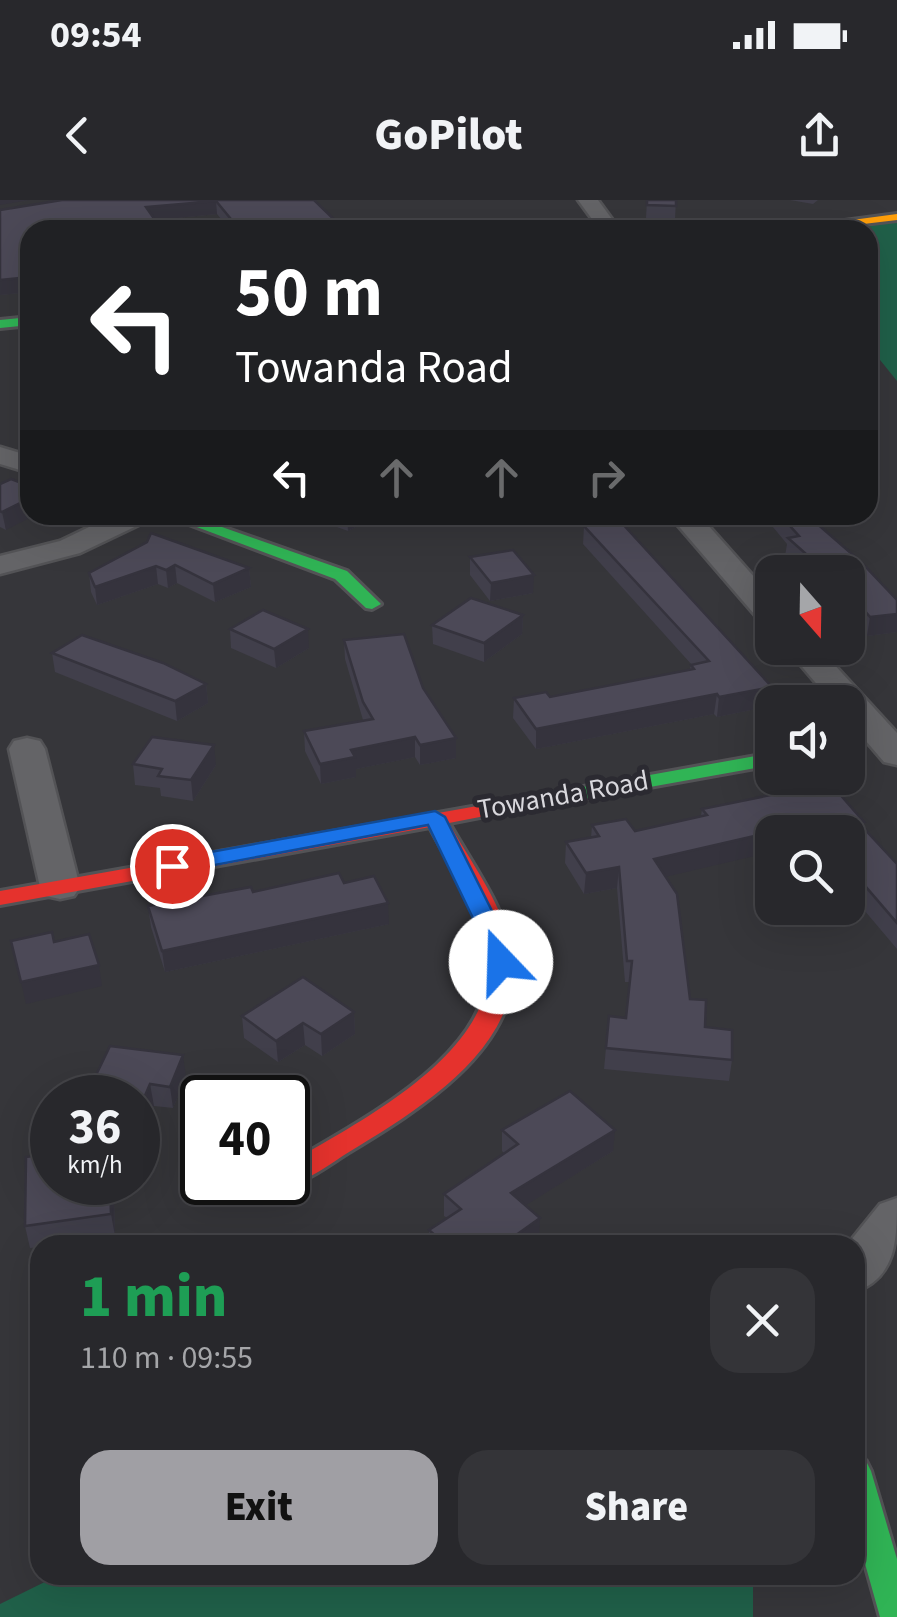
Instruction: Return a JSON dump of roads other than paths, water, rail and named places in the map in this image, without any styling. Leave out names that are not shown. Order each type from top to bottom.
[{"type":"street","points":[[864,220],[897,216]]},
{"type":"street","points":[[0,565],[70,547],[117,525]]},
{"type":"street","points":[[201,525],[341,575],[372,604]]},
{"type":"street","points":[[692,525],[755,596]]},
{"type":"street","points":[[817,665],[891,747]]},
{"type":"street","points":[[865,746],[891,747]]},
{"type":"street","points":[[26,749],[60,887]]},
{"type":"street","name":"Towanda Road","points":[[0,898],[755,762]]},
{"type":"street","points":[[310,1162],[451,1067],[480,1036],[496,1008],[502,978],[494,937],[435,817]]},
{"type":"street","points":[[865,1259],[897,1217]]},
{"type":"street","points":[[865,1506],[897,1617]]}]
